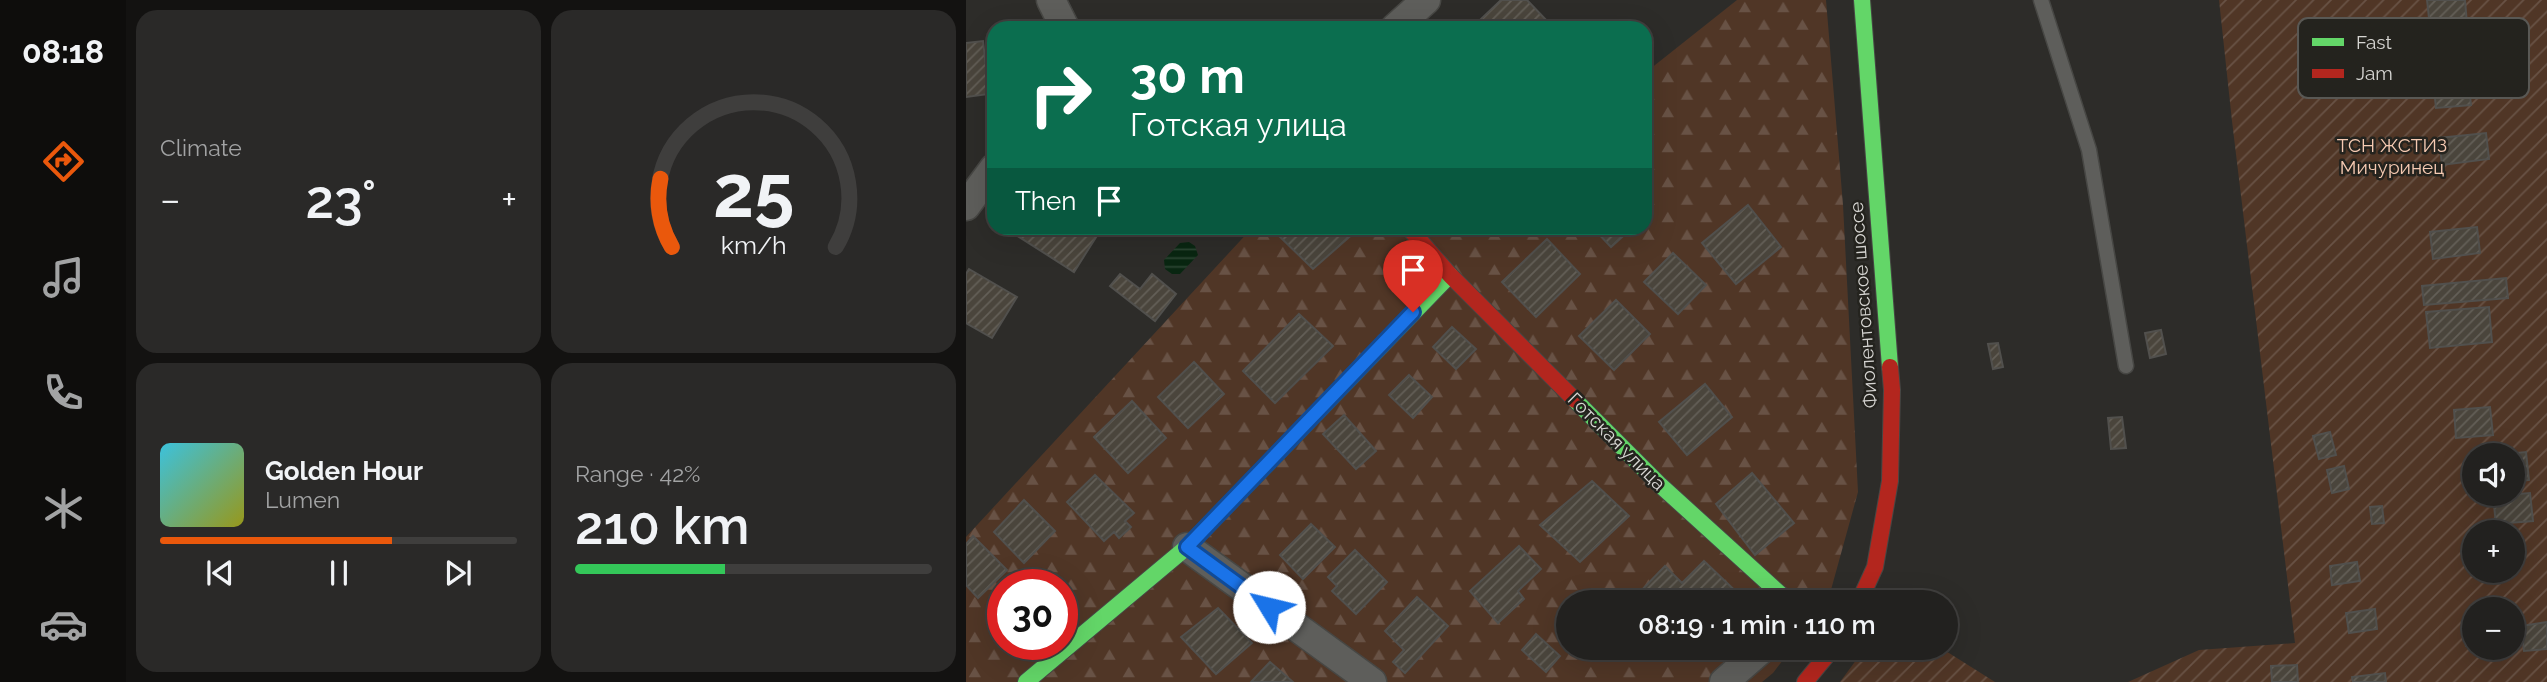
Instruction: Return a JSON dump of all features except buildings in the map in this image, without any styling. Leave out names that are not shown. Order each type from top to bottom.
[{"type":"street","points":[[1051,0],[1062,21]]},
{"type":"street","points":[[1403,21],[1426,0]]},
{"type":"street","name":"Фиолентовское шоссе","points":[[1862,0],[1892,390],[1890,481],[1875,567],[1864,590]]},
{"type":"street","points":[[966,206],[987,178]]},
{"type":"street","name":"Готская улица","points":[[1415,235],[1450,275],[1659,484],[1776,590]]},
{"type":"street","points":[[1026,682],[1187,547],[1450,275]]},
{"type":"street","points":[[1187,547],[1372,682]]},
{"type":"street","points":[[1724,682],[1749,660]]},
{"type":"street","points":[[1805,682],[1823,660]]},
{"type":"lane","points":[[2041,0],[2089,150],[2126,366]]},
{"type":"green space","points":[[1737,0],[1826,0],[1843,205],[1858,492],[1831,590],[1556,590],[1556,660],[1783,660],[1762,682],[966,682],[966,537],[1246,235],[1652,235],[1652,67]]},
{"type":"green space","name":"ТСН ЖСТИЗ Мичуринец","points":[[2219,0],[2547,0],[2547,682],[2128,682],[2199,650],[2295,643]]},
{"type":"green space","points":[[1958,659],[1995,682],[1840,682],[1856,660]]},
{"type":"shaded area","points":[[1189,242],[1195,246],[1198,255],[1180,274],[1172,274],[1165,269],[1164,260],[1180,243]]},
{"type":"traffic: fast","points":[[1862,0],[1890,367]]},
{"type":"traffic: fast","points":[[1026,682],[1187,547],[1450,275]]},
{"type":"traffic: fast","points":[[1575,400],[1659,484],[1776,590]]},
{"type":"traffic: jam","points":[[1415,235],[1450,275],[1575,400]]},
{"type":"traffic: jam","points":[[1864,590],[1875,567],[1890,481],[1890,367]]},
{"type":"traffic: jam","points":[[1805,682],[1823,660]]},
{"type":"route","points":[[1269,607],[1187,547],[1413,312]]}]
